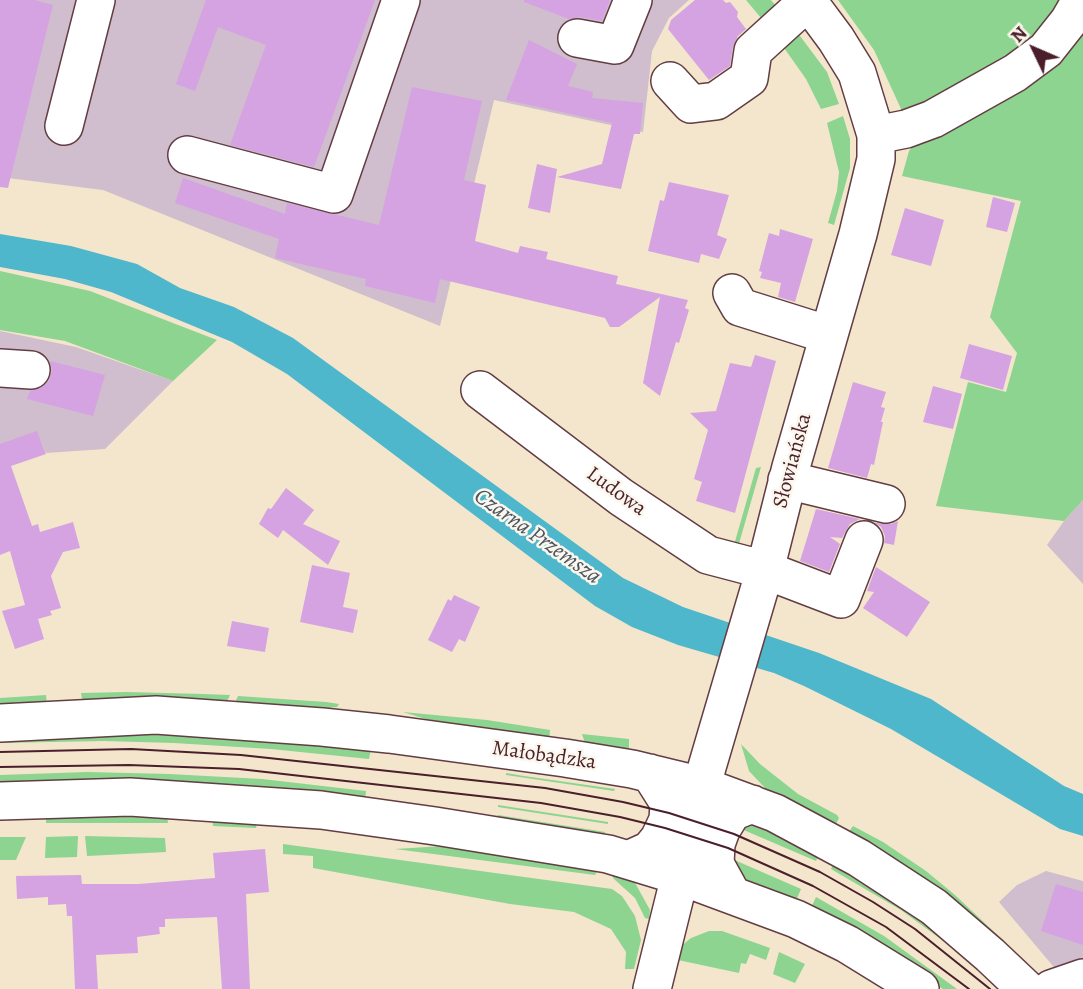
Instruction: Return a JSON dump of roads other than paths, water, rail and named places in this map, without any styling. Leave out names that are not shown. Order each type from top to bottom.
[{"type":"street","points":[[64,126],[96,0]]},
{"type":"street","points":[[187,155],[334,194],[401,0]]},
{"type":"street","points":[[577,38],[615,45],[633,0]]},
{"type":"street","points":[[876,135],[906,129],[933,119],[1016,73],[1046,50],[1069,21],[1081,0]]},
{"type":"street","points":[[670,81],[691,104],[716,101],[749,78],[753,51],[808,1]]},
{"type":"street","name":"Słowiańska","points":[[680,876],[702,786],[830,335],[876,159],[876,135],[857,74],[808,1]]},
{"type":"street","points":[[732,293],[740,307],[830,335]]},
{"type":"street","name":"Ludowa","points":[[480,390],[621,497],[708,555],[762,580],[841,599],[864,540]]},
{"type":"street","points":[[787,480],[886,504]]},
{"type":"street","name":"Małobądzka","points":[[0,723],[156,715],[222,719],[389,734],[565,758],[650,773],[702,786],[752,804],[835,843],[934,907],[1026,989]]},
{"type":"street","points":[[630,859],[650,849],[659,839],[668,820],[669,803],[650,773]]},
{"type":"street","points":[[0,801],[130,797],[321,810],[435,825],[630,859],[731,893],[796,919],[847,944],[920,989]]},
{"type":"street","points":[[731,893],[715,863],[718,837],[732,812],[752,804]]},
{"type":"street","points":[[652,989],[680,876]]},
{"type":"street","points":[[1051,989],[1083,978]]},
{"type":"water","name":"Czarna Przemsza","points":[[0,234],[71,246],[137,264],[180,288],[234,307],[293,338],[623,578],[683,607],[819,653],[931,699],[1064,786],[1083,794],[1083,836],[1060,829],[891,729],[804,686],[774,673],[678,645],[632,627],[595,606],[287,374],[232,342],[111,292],[65,279],[0,267]]},
{"type":"tram line","points":[[0,752],[131,749],[241,755],[545,788],[669,813],[734,834],[820,872],[915,929],[990,989]]},
{"type":"tram line","points":[[0,767],[129,765],[239,769],[541,803],[620,817],[728,848],[813,886],[886,927],[969,989]]}]
